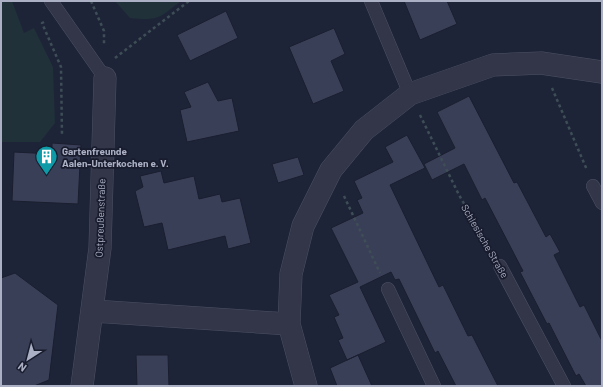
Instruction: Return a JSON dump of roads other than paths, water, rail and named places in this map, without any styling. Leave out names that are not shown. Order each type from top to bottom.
[{"type":"street","points":[[306,386],[289,324],[291,274],[303,226],[331,170],[364,130],[410,94],[493,65],[541,63],[602,72]]},
{"type":"street","name":"Ostpreußenstraße","points":[[82,386],[93,311],[100,248],[108,70]]},
{"type":"street","points":[[93,311],[289,324]]},
{"type":"lane","points":[[51,1],[108,70]]},
{"type":"lane","points":[[371,1],[410,94]]},
{"type":"lane","points":[[593,186],[602,204]]},
{"type":"lane","name":"Schlesische Straße","points":[[500,266],[564,386]]},
{"type":"lane","points":[[388,289],[434,386]]},
{"type":"place","name":"Gartenfreunde Aalen-Unterkochen e. V.","points":[[46,176]]}]
